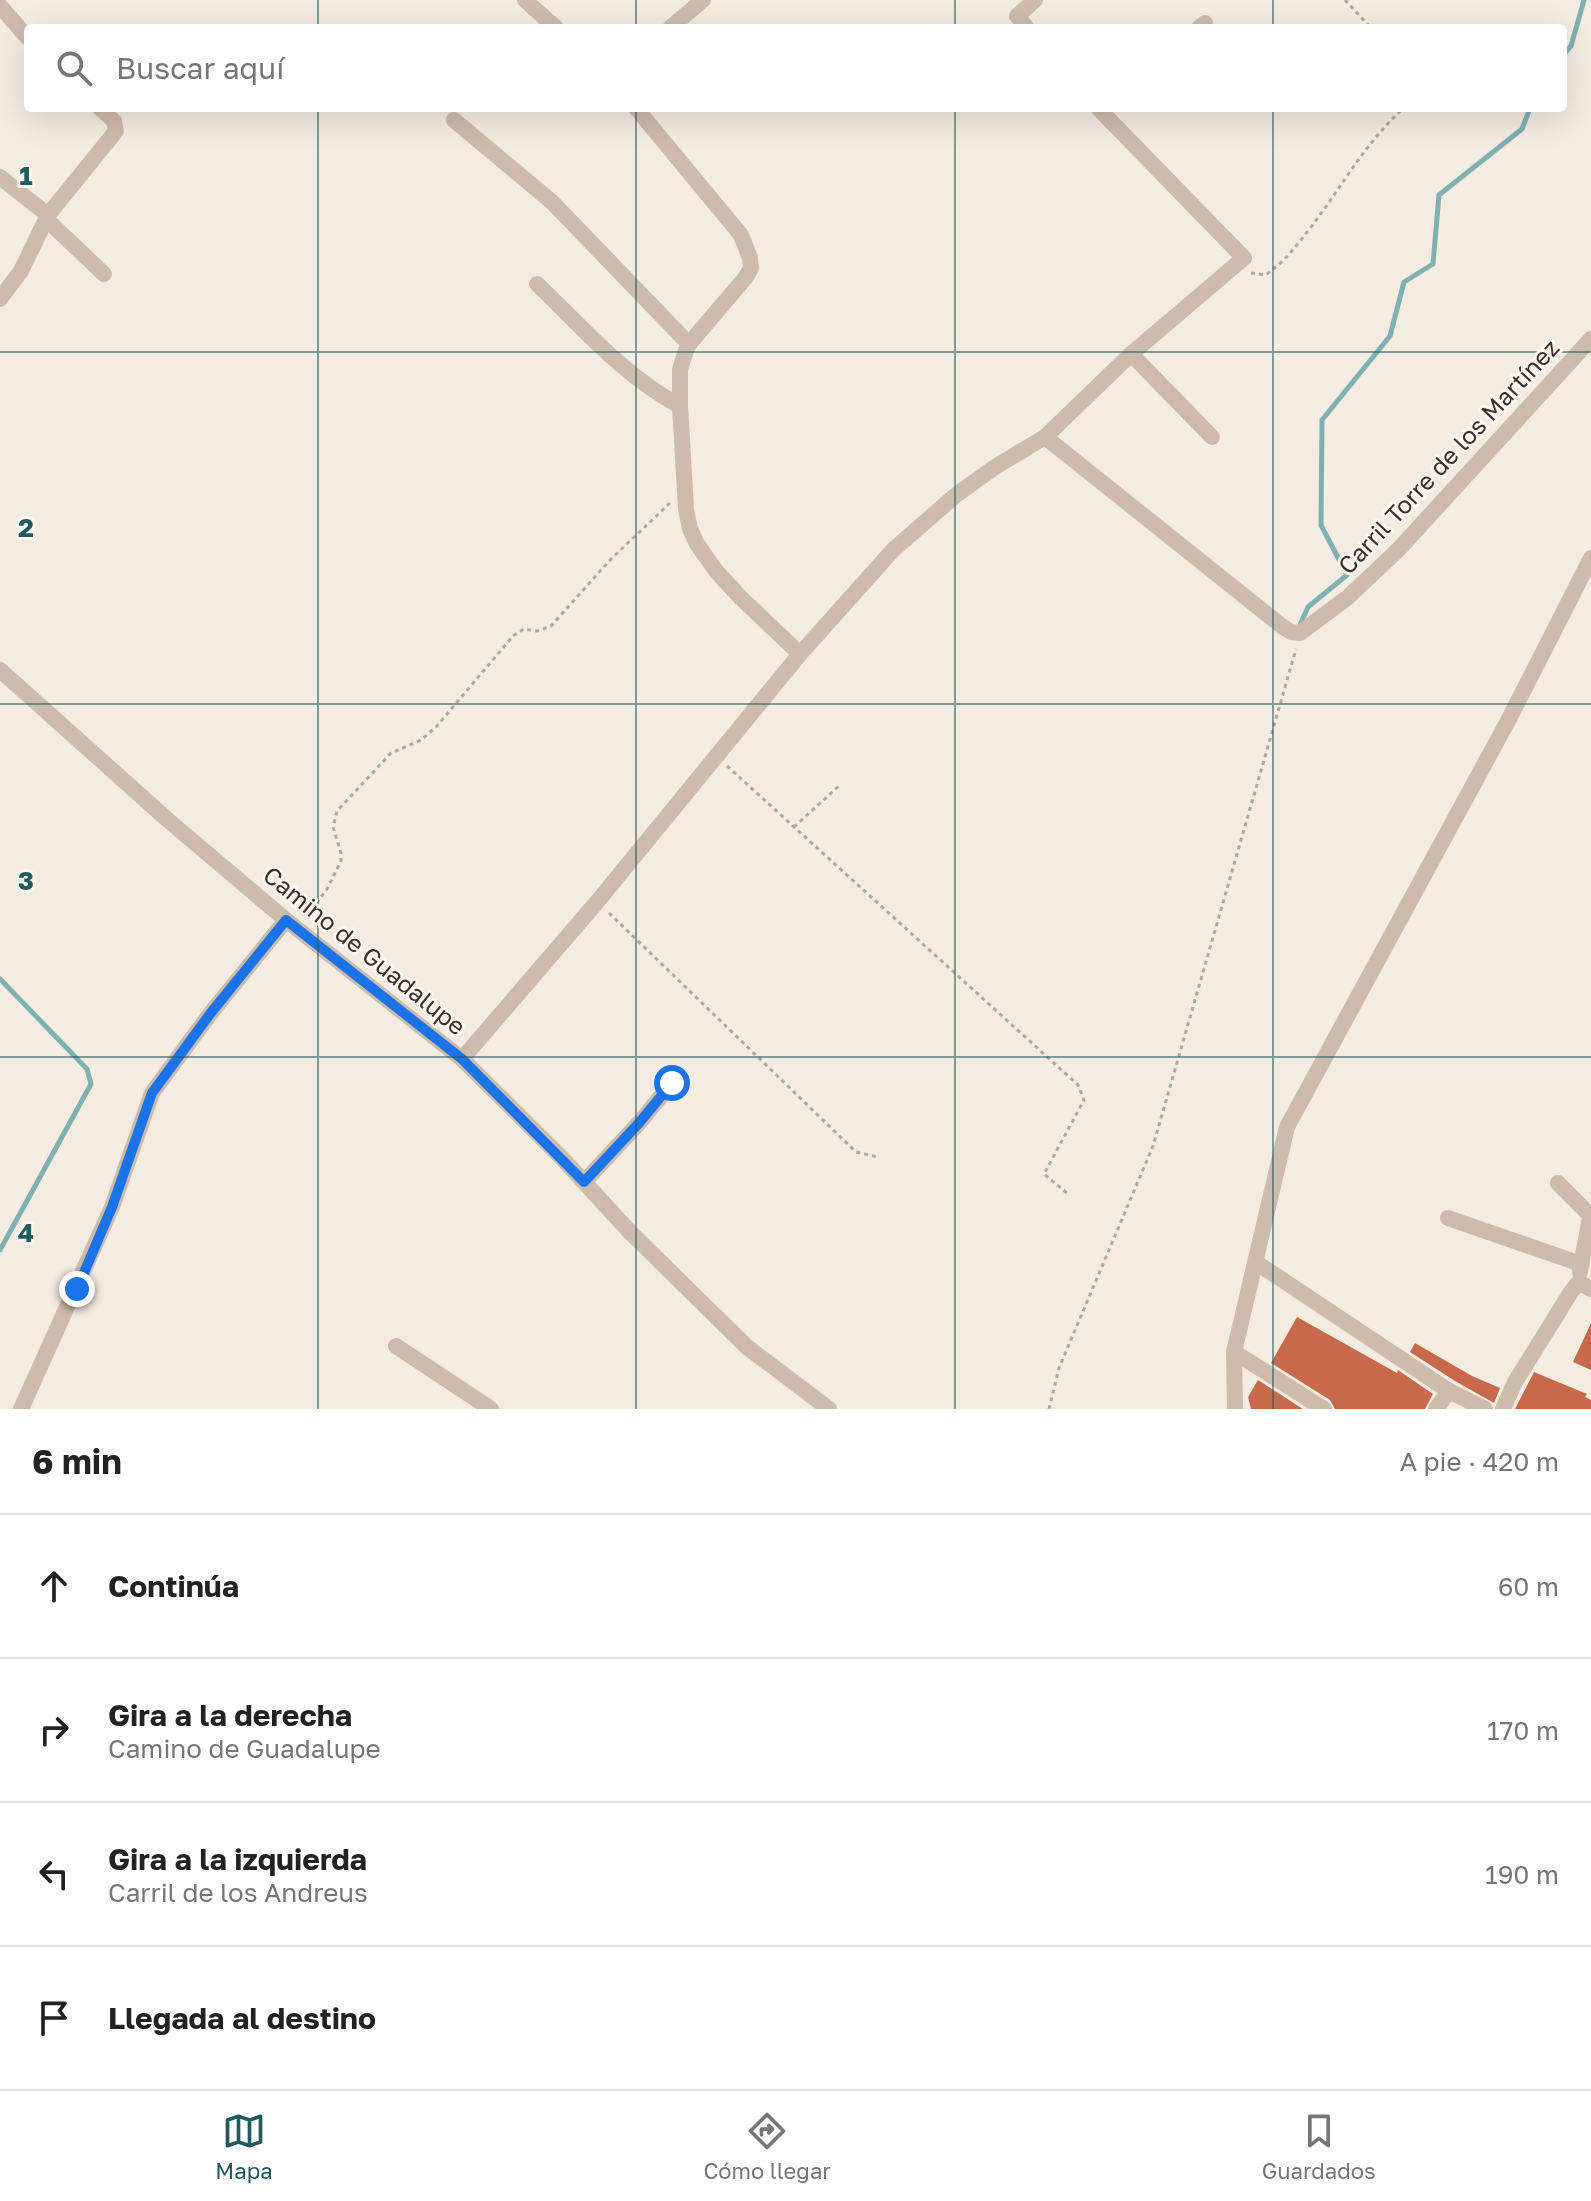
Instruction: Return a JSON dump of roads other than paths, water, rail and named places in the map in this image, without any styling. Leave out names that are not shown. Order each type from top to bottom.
[{"type":"street","points":[[525,0],[552,24]]},
{"type":"street","points":[[675,24],[703,0]]},
{"type":"street","points":[[1024,24],[1017,16],[1035,0]]},
{"type":"street","points":[[0,6],[24,33]]},
{"type":"street","points":[[0,299],[21,271],[47,217],[116,131],[114,121],[104,112]]},
{"type":"street","points":[[639,112],[724,212],[741,235],[750,258],[751,268],[746,277],[689,344],[680,370],[684,491],[690,529],[716,571],[800,654]]},
{"type":"street","points":[[462,1059],[597,902],[800,654],[912,531],[995,467],[1045,437],[1131,354],[1244,258],[1104,112]]},
{"type":"street","points":[[454,120],[552,202],[689,344]]},
{"type":"street","points":[[0,177],[47,217],[104,274]]},
{"type":"street","points":[[537,284],[627,370],[657,394],[680,406]]},
{"type":"street","name":"Carril Torre de los Martínez","points":[[1045,437],[1283,627],[1300,633],[1347,598],[1398,550],[1591,339]]},
{"type":"street","points":[[1131,354],[1212,437]]},
{"type":"street","points":[[1235,1409],[1234,1352],[1287,1127],[1509,719],[1591,558]]},
{"type":"street","name":"Camino de Guadalupe","points":[[0,670],[169,821],[292,925],[462,1059],[747,1347],[829,1409]]},
{"type":"street","points":[[21,1409],[112,1207],[152,1093],[210,1014],[292,925]]},
{"type":"street","points":[[584,1182],[672,1083]]},
{"type":"street","points":[[1503,1409],[1515,1382],[1585,1285],[1581,1264],[1590,1213],[1558,1183]]},
{"type":"street","points":[[1448,1218],[1581,1264]]},
{"type":"street","points":[[1257,1263],[1449,1391],[1485,1409]]},
{"type":"street","points":[[396,1346],[491,1409]]},
{"type":"street","points":[[1234,1352],[1324,1409]]},
{"type":"street","points":[[1436,1409],[1449,1391]]},
{"type":"waterway","points":[[1567,50],[1584,0]]},
{"type":"waterway","points":[[1299,627],[1308,607],[1347,575],[1321,525],[1322,420],[1390,336],[1404,282],[1433,264],[1439,195],[1522,129],[1528,112]]},
{"type":"waterway","points":[[0,979],[87,1069],[91,1084],[0,1250]]}]
